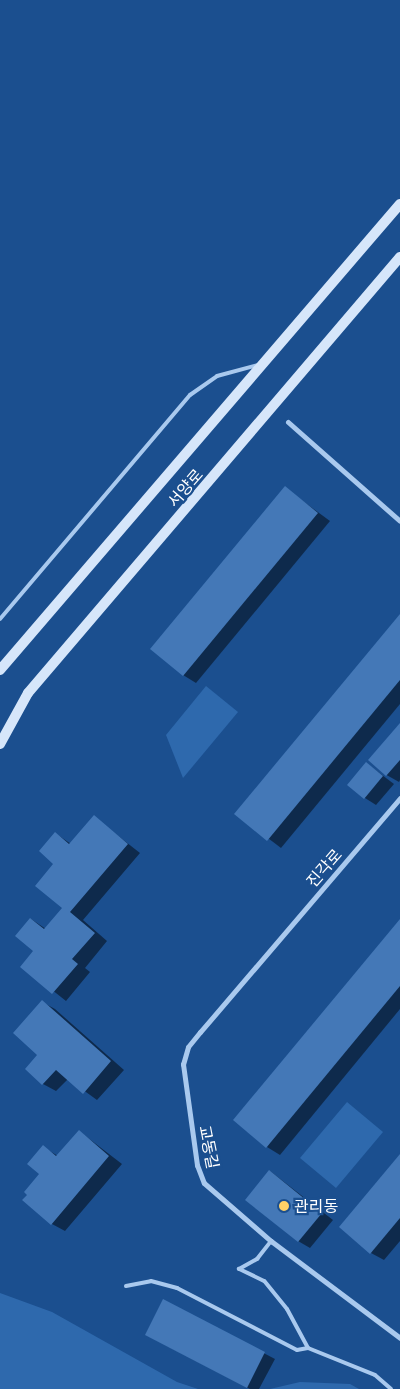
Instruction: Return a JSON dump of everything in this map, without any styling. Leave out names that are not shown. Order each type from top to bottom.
[{"type":"main road","name":"서양로","points":[[0,670],[400,204]]},
{"type":"main road","name":"서양로","points":[[0,744],[28,693],[400,257]]},
{"type":"street","points":[[288,422],[400,521]]},
{"type":"street","name":"진각로","points":[[266,954],[400,798]]},
{"type":"street","name":"교동길","points":[[266,954],[188,1047],[183,1064],[197,1165],[204,1183],[271,1241],[400,1338]]},
{"type":"lane","points":[[0,619],[190,395],[217,376],[265,363]]},
{"type":"lane","points":[[271,1241],[257,1258],[239,1269],[264,1281],[287,1309],[308,1348]]},
{"type":"lane","points":[[126,1286],[151,1281],[177,1288],[297,1350],[308,1348],[375,1375],[391,1389]]},
{"type":"shaded area","points":[[206,686],[238,712],[183,778],[166,735]]},
{"type":"shaded area","points":[[347,1102],[383,1132],[336,1188],[300,1158]]},
{"type":"shaded area","points":[[0,1293],[52,1312],[177,1382],[198,1389],[0,1389]]},
{"type":"shaded area","points":[[300,1382],[350,1384],[359,1389],[270,1389]]},
{"type":"building","points":[[285,486],[318,513],[183,676],[150,649]]},
{"type":"building","points":[[400,614],[400,680],[267,841],[234,814]]},
{"type":"building","points":[[400,723],[400,760],[386,776],[368,760]]},
{"type":"building","points":[[366,762],[383,776],[364,799],[347,785]]},
{"type":"building","points":[[94,815],[128,844],[70,912],[95,933],[72,959],[78,964],[52,994],[20,967],[33,951],[15,936],[30,918],[44,929],[62,908],[35,886],[53,864],[39,851],[55,832],[69,844]]},
{"type":"building","points":[[400,919],[400,986],[266,1148],[233,1120]]},
{"type":"building","points":[[42,1000],[111,1061],[83,1094],[56,1070],[42,1085],[25,1069],[37,1055],[13,1033]]},
{"type":"building","points":[[79,1130],[109,1156],[51,1225],[22,1200],[27,1195],[24,1192],[39,1174],[27,1164],[43,1145],[56,1156]]},
{"type":"building","points":[[400,1154],[400,1218],[370,1254],[339,1227]]},
{"type":"building","name":"관리동","points":[[269,1170],[322,1213],[298,1242],[245,1200]]},
{"type":"building","points":[[163,1299],[265,1352],[247,1388],[145,1335]]},
{"type":"place","name":"관리동","points":[[284,1206]]}]
